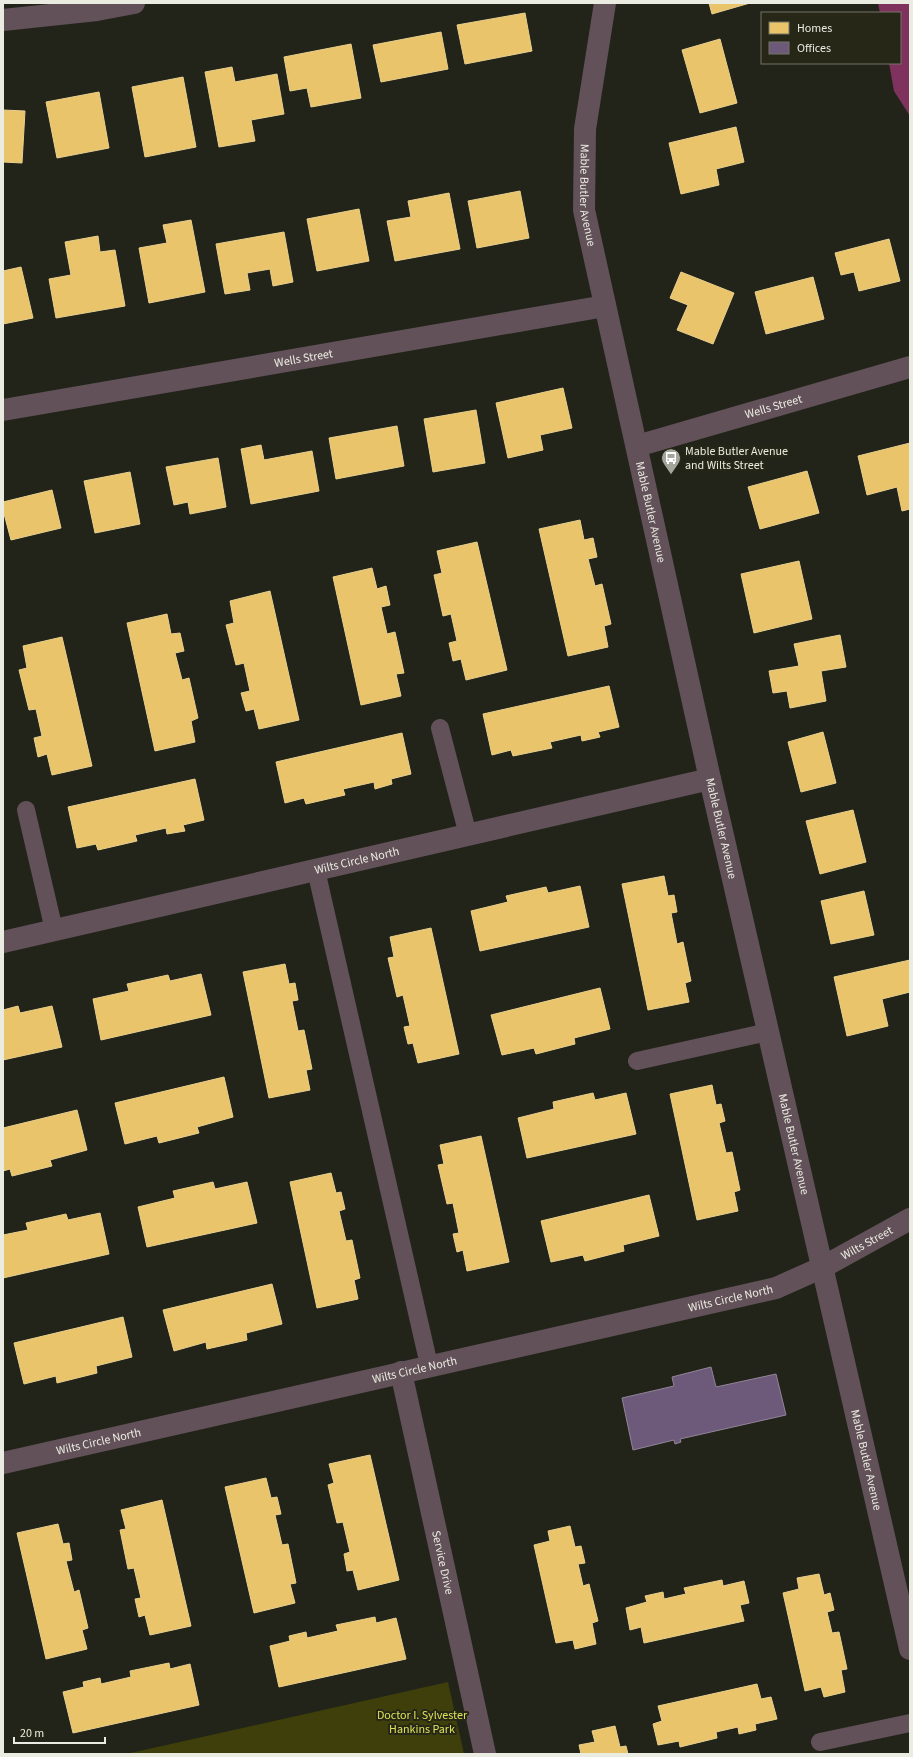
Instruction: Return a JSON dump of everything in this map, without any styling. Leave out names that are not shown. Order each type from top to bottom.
[{"type":"street","points":[[3,20],[97,10],[134,3]]},
{"type":"street","name":"Mable Butler Avenue","points":[[605,3],[585,129],[584,210],[710,779],[910,1649]]},
{"type":"street","name":"Wells Street","points":[[3,410],[605,306]]},
{"type":"street","name":"Wells Street","points":[[637,446],[910,367]]},
{"type":"street","name":"Wilts Circle North","points":[[3,942],[710,779]]},
{"type":"street","name":"Wilts Street","points":[[823,1267],[910,1219]]},
{"type":"street","name":"Wilts Circle North","points":[[3,1463],[429,1365],[776,1288],[823,1267]]},
{"type":"street","name":"Service Drive","points":[[401,1372],[485,1754]]},
{"type":"lane","points":[[440,728],[468,835]]},
{"type":"lane","points":[[26,810],[54,930]]},
{"type":"lane","points":[[316,870],[429,1365]]},
{"type":"lane","points":[[637,1061],[768,1032]]},
{"type":"lane","points":[[820,1742],[910,1723]]},
{"type":"green space","name":"Doctor I. Sylvester Hankins Park","points":[[448,1682],[464,1754],[126,1754]]},
{"type":"shaded area","points":[[878,3],[910,3],[910,116],[894,91],[889,64],[901,64],[901,12],[880,12]]},
{"type":"building: Homes","points":[[709,3],[750,3],[712,14]]},
{"type":"building: Homes","points":[[525,13],[532,51],[465,64],[457,25]]},
{"type":"building: Homes","points":[[441,32],[448,69],[381,82],[373,45]]},
{"type":"building: Homes","points":[[720,39],[737,103],[700,113],[682,50]]},
{"type":"building: Homes","points":[[351,44],[361,98],[311,107],[307,88],[290,91],[284,57]]},
{"type":"building: Homes","points":[[232,67],[235,82],[277,74],[284,114],[251,120],[255,141],[219,147],[205,72]]},
{"type":"building: Homes","points":[[183,77],[196,147],[145,157],[132,87]]},
{"type":"building: Homes","points":[[99,92],[109,148],[57,158],[46,102]]},
{"type":"building: Homes","points":[[3,110],[25,111],[22,163],[3,162]]},
{"type":"building: Homes","points":[[736,127],[744,162],[716,169],[719,185],[681,194],[669,143]]},
{"type":"building: Homes","points":[[520,191],[529,238],[477,248],[468,201]]},
{"type":"building: Homes","points":[[449,193],[460,249],[395,261],[387,221],[411,217],[408,201]]},
{"type":"building: Homes","points":[[359,209],[369,261],[317,271],[307,219]]},
{"type":"building: Homes","points":[[191,220],[205,292],[149,303],[139,248],[167,243],[163,225]]},
{"type":"building: Homes","points":[[284,232],[293,282],[273,286],[270,269],[247,273],[250,290],[225,294],[216,244]]},
{"type":"building: Homes","points":[[98,236],[100,252],[115,250],[125,306],[56,318],[49,279],[71,275],[65,242]]},
{"type":"building: Homes","points":[[889,239],[900,281],[859,291],[854,272],[841,275],[835,253]]},
{"type":"building: Homes","points":[[21,267],[33,318],[3,324],[3,271]]},
{"type":"building: Homes","points":[[681,272],[734,293],[713,344],[677,330],[688,305],[670,298]]},
{"type":"building: Homes","points":[[813,277],[824,319],[766,334],[755,292]]},
{"type":"building: Homes","points":[[563,388],[572,428],[540,435],[543,450],[508,458],[496,403]]},
{"type":"building: Homes","points":[[476,410],[485,463],[433,472],[424,419]]},
{"type":"building: Homes","points":[[397,426],[404,466],[336,479],[329,438]]},
{"type":"building: Homes","points":[[910,443],[910,509],[902,511],[897,487],[867,495],[858,456]]},
{"type":"building: Homes","points":[[261,445],[264,460],[312,451],[319,491],[251,504],[241,449]]},
{"type":"building: Homes","points":[[218,458],[226,507],[190,514],[188,502],[174,505],[166,467]]},
{"type":"building: Homes","points":[[807,471],[819,513],[760,529],[748,487]]},
{"type":"building: Homes","points":[[130,472],[140,524],[95,533],[84,481]]},
{"type":"building: Homes","points":[[52,490],[61,528],[11,540],[3,510],[3,502]]},
{"type":"building: Homes","points":[[580,520],[584,540],[593,538],[597,557],[588,559],[595,586],[602,584],[611,624],[604,626],[608,647],[568,656],[539,529]]},
{"type":"building: Homes","points":[[477,542],[507,670],[466,680],[461,659],[453,661],[449,643],[457,641],[451,614],[443,616],[434,575],[442,573],[437,551]]},
{"type":"building: Homes","points":[[799,561],[812,619],[754,633],[741,574]]},
{"type":"building: Homes","points":[[372,568],[377,589],[386,586],[390,605],[381,607],[387,634],[395,632],[404,673],[396,674],[401,696],[361,705],[333,577]]},
{"type":"building: Homes","points":[[270,591],[299,720],[259,729],[254,709],[246,711],[241,693],[250,691],[244,663],[236,665],[226,625],[234,623],[230,601]]},
{"type":"building: Homes","points":[[167,614],[171,634],[180,633],[184,651],[175,653],[182,680],[189,678],[198,718],[191,721],[195,742],[155,751],[127,623]]},
{"type":"building: Homes","points":[[840,635],[846,667],[821,671],[826,701],[790,708],[787,691],[773,693],[769,671],[799,666],[794,644]]},
{"type":"building: Homes","points":[[62,637],[92,766],[52,775],[47,754],[38,757],[34,738],[42,736],[36,709],[29,710],[19,670],[27,668],[23,646]]},
{"type":"building: Homes","points":[[609,686],[619,727],[598,732],[600,737],[582,741],[581,735],[550,742],[552,748],[513,756],[511,750],[492,755],[483,714]]},
{"type":"building: Homes","points":[[823,732],[836,783],[801,792],[788,742]]},
{"type":"building: Homes","points":[[402,733],[411,774],[391,779],[392,784],[375,789],[374,782],[343,789],[345,795],[306,804],[304,798],[285,803],[276,762]]},
{"type":"building: Homes","points":[[195,779],[204,820],[183,825],[185,831],[167,834],[166,828],[135,835],[137,841],[98,850],[96,844],[77,848],[68,807]]},
{"type":"building: Homes","points":[[853,810],[866,862],[820,874],[806,821]]},
{"type":"building: Homes","points":[[664,876],[668,896],[674,895],[677,912],[671,913],[677,944],[683,942],[691,981],[685,983],[689,1002],[648,1010],[622,884]]},
{"type":"building: Homes","points":[[580,886],[589,927],[480,951],[471,911],[508,902],[506,896],[546,887],[548,893]]},
{"type":"building: Homes","points":[[864,891],[874,935],[831,944],[821,901]]},
{"type":"building: Homes","points":[[431,928],[459,1054],[418,1063],[413,1043],[408,1044],[404,1027],[410,1026],[403,995],[397,997],[388,958],[394,957],[390,937]]},
{"type":"building: Homes","points":[[910,960],[910,992],[882,999],[888,1026],[847,1036],[834,977]]},
{"type":"building: Homes","points":[[285,964],[289,984],[295,983],[298,1000],[292,1001],[298,1031],[304,1030],[312,1069],[306,1070],[310,1090],[269,1098],[243,972]]},
{"type":"building: Homes","points":[[201,974],[211,1015],[101,1040],[93,999],[129,991],[127,984],[168,975],[170,981]]},
{"type":"building: Homes","points":[[600,988],[610,1029],[574,1038],[575,1044],[536,1054],[534,1048],[502,1055],[491,1015]]},
{"type":"building: Homes","points":[[18,1006],[20,1013],[52,1006],[62,1047],[3,1060],[3,1010]]},
{"type":"building: Homes","points":[[224,1077],[233,1117],[197,1127],[199,1133],[159,1143],[157,1136],[125,1144],[115,1103]]},
{"type":"building: Homes","points":[[712,1085],[716,1105],[721,1104],[725,1121],[719,1123],[726,1153],[732,1152],[740,1190],[734,1192],[738,1211],[697,1220],[670,1094]]},
{"type":"building: Homes","points":[[593,1093],[595,1100],[626,1093],[636,1134],[527,1158],[518,1118],[554,1109],[553,1102]]},
{"type":"building: Homes","points":[[77,1110],[87,1150],[50,1160],[52,1166],[12,1176],[10,1169],[3,1171],[3,1128]]},
{"type":"building: Homes","points":[[481,1136],[509,1262],[467,1271],[463,1250],[457,1252],[453,1234],[459,1233],[453,1203],[447,1204],[438,1165],[444,1164],[440,1145]]},
{"type":"building: Homes","points":[[331,1173],[336,1193],[341,1192],[345,1209],[339,1211],[346,1241],[352,1240],[360,1278],[354,1280],[358,1299],[317,1308],[290,1182]]},
{"type":"building: Homes","points":[[213,1182],[215,1189],[247,1182],[257,1223],[147,1247],[138,1207],[175,1198],[173,1191]]},
{"type":"building: Homes","points":[[649,1195],[659,1236],[623,1245],[624,1251],[585,1261],[583,1255],[551,1262],[541,1221]]},
{"type":"building: Homes","points":[[100,1213],[109,1254],[3,1278],[3,1235],[28,1230],[26,1223],[66,1214],[68,1220]]},
{"type":"building: Homes","points":[[272,1284],[282,1324],[246,1333],[247,1340],[207,1349],[206,1342],[174,1351],[163,1310]]},
{"type":"building: Homes","points":[[123,1317],[132,1357],[96,1366],[97,1373],[57,1383],[56,1376],[24,1384],[14,1343]]},
{"type":"building: Homes","points":[[370,1455],[399,1580],[358,1590],[353,1570],[347,1571],[344,1554],[350,1552],[343,1522],[337,1523],[328,1485],[334,1483],[329,1464]]},
{"type":"building: Homes","points":[[266,1478],[271,1498],[277,1497],[281,1514],[275,1515],[282,1545],[288,1544],[296,1583],[290,1584],[295,1603],[254,1613],[225,1487]]},
{"type":"building: Homes","points":[[162,1500],[191,1626],[150,1635],[145,1615],[139,1617],[135,1599],[141,1598],[134,1568],[128,1569],[120,1530],[126,1529],[121,1510]]},
{"type":"building: Homes","points":[[58,1524],[63,1544],[69,1543],[72,1560],[66,1561],[74,1592],[79,1590],[88,1628],[82,1630],[87,1649],[46,1659],[17,1533]]},
{"type":"building: Homes","points":[[570,1526],[575,1547],[581,1546],[585,1563],[578,1564],[583,1586],[589,1584],[598,1621],[592,1623],[596,1644],[575,1649],[573,1640],[556,1643],[534,1545],[550,1541],[548,1531]]},
{"type":"building: Homes","points":[[819,1574],[824,1595],[830,1593],[834,1610],[827,1612],[832,1633],[839,1632],[847,1669],[841,1670],[845,1692],[824,1697],[821,1687],[805,1691],[783,1593],[799,1589],[797,1578]]},
{"type":"building: Homes","points":[[722,1580],[723,1586],[744,1581],[749,1603],[740,1605],[744,1621],[644,1643],[641,1627],[630,1630],[626,1608],[647,1602],[645,1596],[663,1592],[664,1599],[686,1594],[684,1588]]},
{"type":"building: Homes","points":[[375,1617],[376,1623],[396,1618],[406,1659],[279,1687],[270,1646],[290,1641],[289,1636],[306,1632],[307,1638],[338,1631],[336,1625]]},
{"type":"building: Homes","points":[[169,1663],[170,1669],[190,1664],[199,1705],[73,1733],[63,1692],[84,1687],[83,1682],[100,1678],[101,1684],[131,1677],[130,1671]]},
{"type":"building: Homes","points":[[757,1684],[761,1699],[771,1697],[777,1719],[755,1724],[756,1730],[739,1734],[738,1727],[716,1732],[717,1738],[680,1747],[679,1741],[658,1745],[653,1724],[662,1721],[658,1706]]},
{"type":"building: Homes","points":[[615,1726],[620,1747],[626,1746],[628,1754],[581,1754],[579,1745],[595,1742],[592,1731]]},
{"type":"building: Offices","points":[[711,1367],[716,1387],[776,1374],[786,1415],[680,1439],[681,1442],[675,1444],[674,1440],[633,1450],[622,1398],[674,1386],[672,1377]]},
{"type":"place","name":"Mable Butler Avenue and Wilts Street","points":[[671,475]]}]
